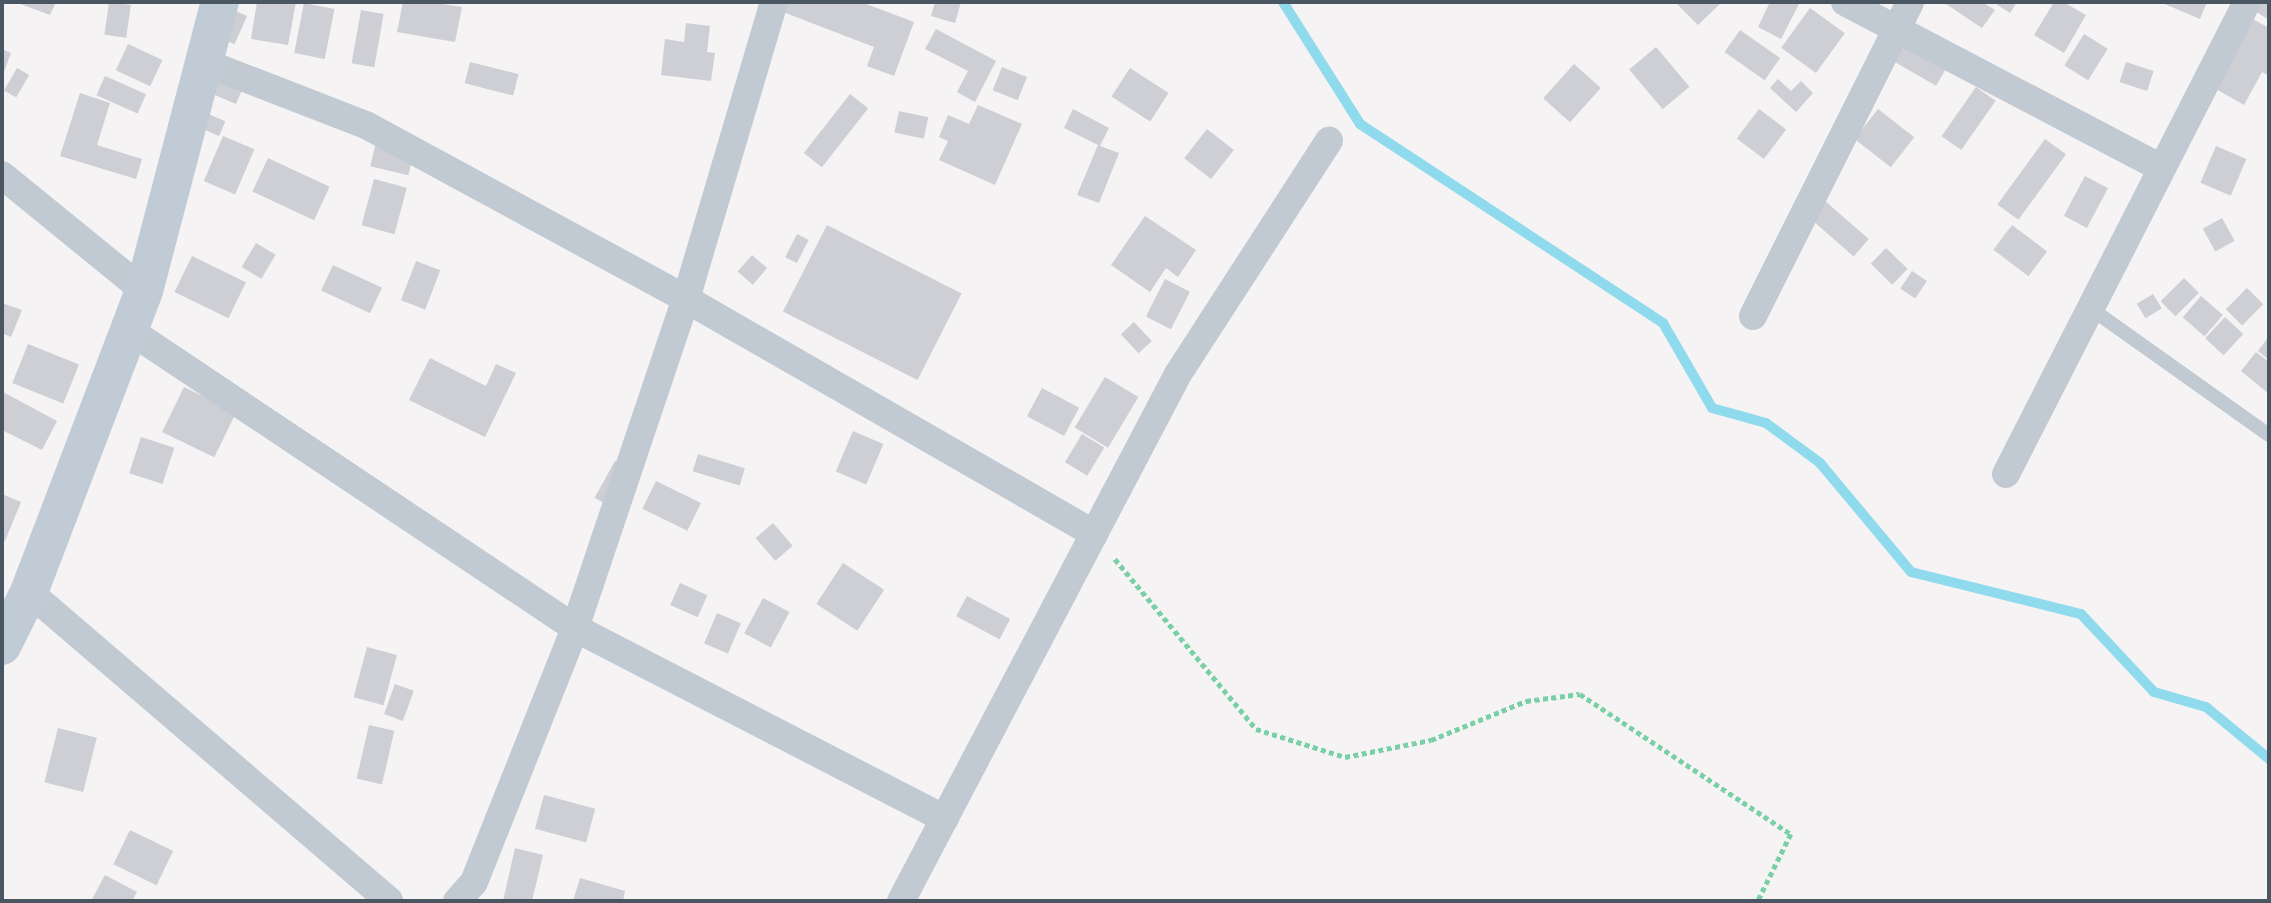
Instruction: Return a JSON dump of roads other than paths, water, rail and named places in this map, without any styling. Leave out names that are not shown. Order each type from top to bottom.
[{"type":"street","points":[[220,2],[206,64],[144,291],[12,616],[389,901]]},
{"type":"street","points":[[457,901],[474,882],[575,628],[686,299],[774,2]]},
{"type":"street","points":[[1845,2],[2161,168]]},
{"type":"street","points":[[1753,316],[1910,2]]},
{"type":"street","points":[[2006,474],[2247,2]]},
{"type":"street","points":[[206,64],[366,125],[686,299],[1094,534]]},
{"type":"street","points":[[901,901],[1178,374],[1329,141]]},
{"type":"street","points":[[2,175],[144,291]]},
{"type":"street","points":[[129,330],[575,628],[945,819]]},
{"type":"lane","points":[[2090,308],[2269,435]]},
{"type":"waterway","points":[[1283,2],[1360,124],[1663,323],[1712,408],[1766,423],[1820,463],[1911,572],[2081,614],[2154,692],[2206,707],[2269,759]]}]
